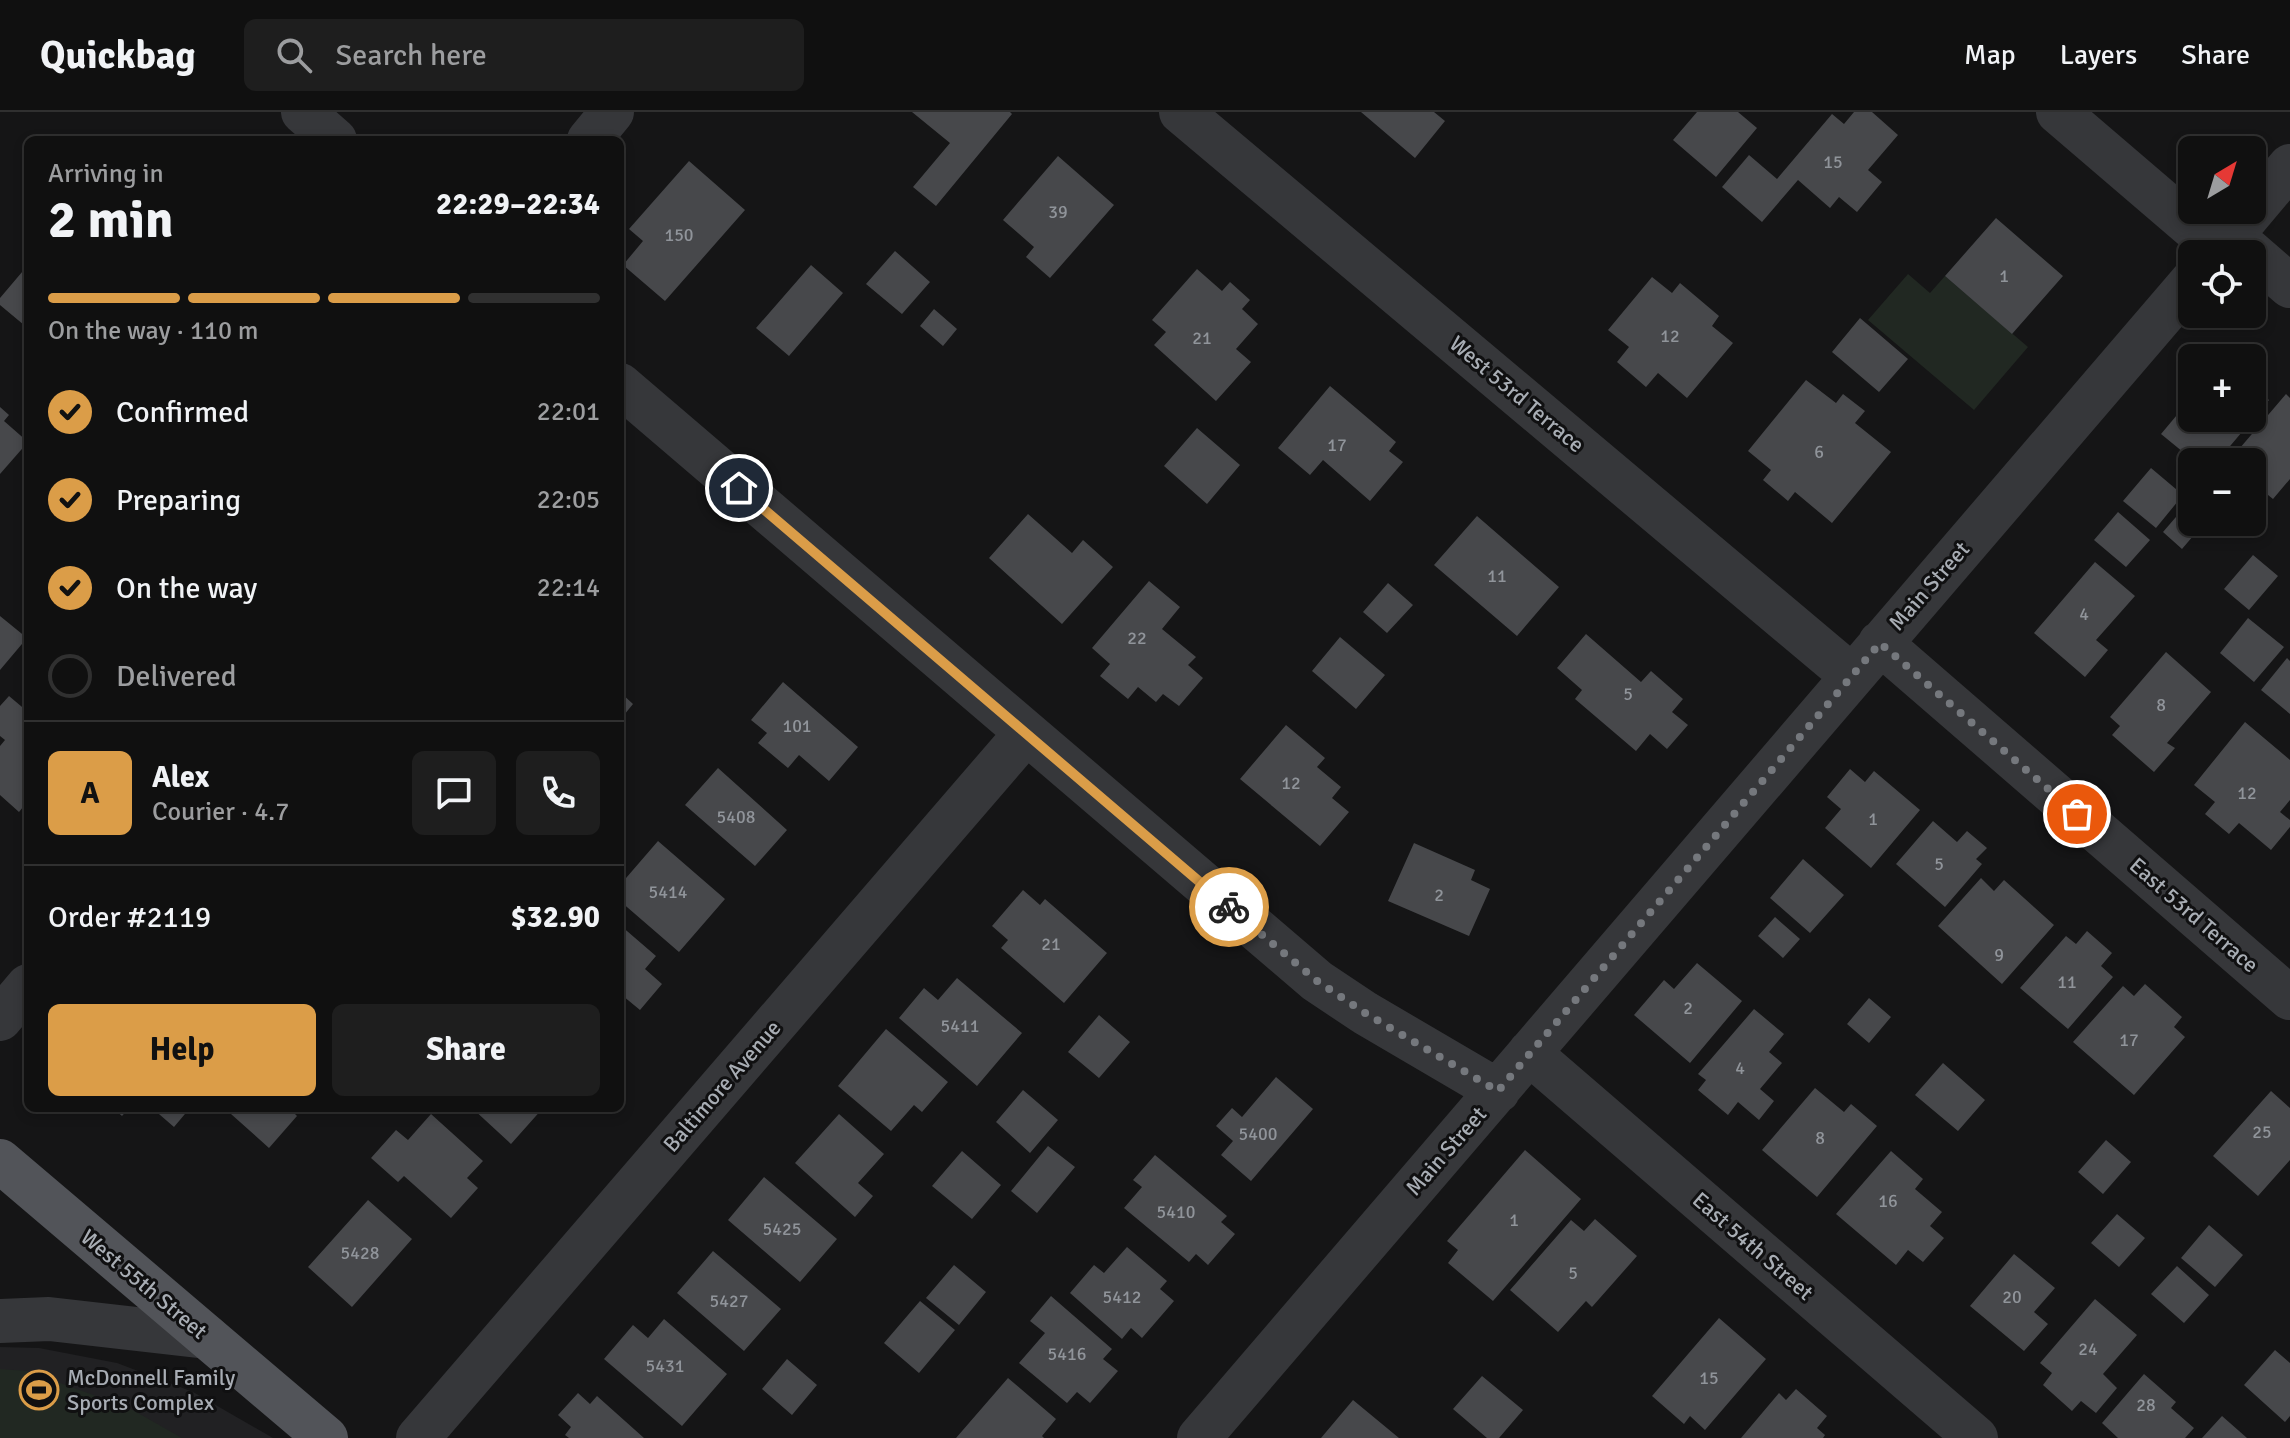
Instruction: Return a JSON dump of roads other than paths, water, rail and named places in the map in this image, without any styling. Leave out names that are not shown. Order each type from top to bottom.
[{"type":"main road","name":"West 55th Street","points":[[0,1161],[326,1438]]},
{"type":"street","points":[[303,112],[330,136]]},
{"type":"street","points":[[592,136],[612,112]]},
{"type":"street","name":"West 53rd Terrace","points":[[1181,112],[1852,676]]},
{"type":"street","points":[[2058,112],[2198,240]]},
{"type":"street","name":"Main Street","points":[[2227,240],[2290,166]]},
{"type":"street","points":[[2266,276],[2290,286]]},
{"type":"street","name":"Main Street","points":[[1199,1438],[2178,297]]},
{"type":"street","points":[[624,388],[1317,981],[1365,1013],[1498,1091]]},
{"type":"street","name":"East 53rd Terrace","points":[[1880,643],[2290,998]]},
{"type":"street","name":"Baltimore Avenue","points":[[418,1438],[1026,733]]},
{"type":"street","points":[[0,1019],[24,991]]},
{"type":"street","name":"East 54th Street","points":[[1529,1053],[1976,1438]]},
{"type":"street","points":[[0,1321],[49,1319],[207,1337]]},
{"type":"place","name":"McDonnell Family Sports Complex","points":[[39,1390]]}]
